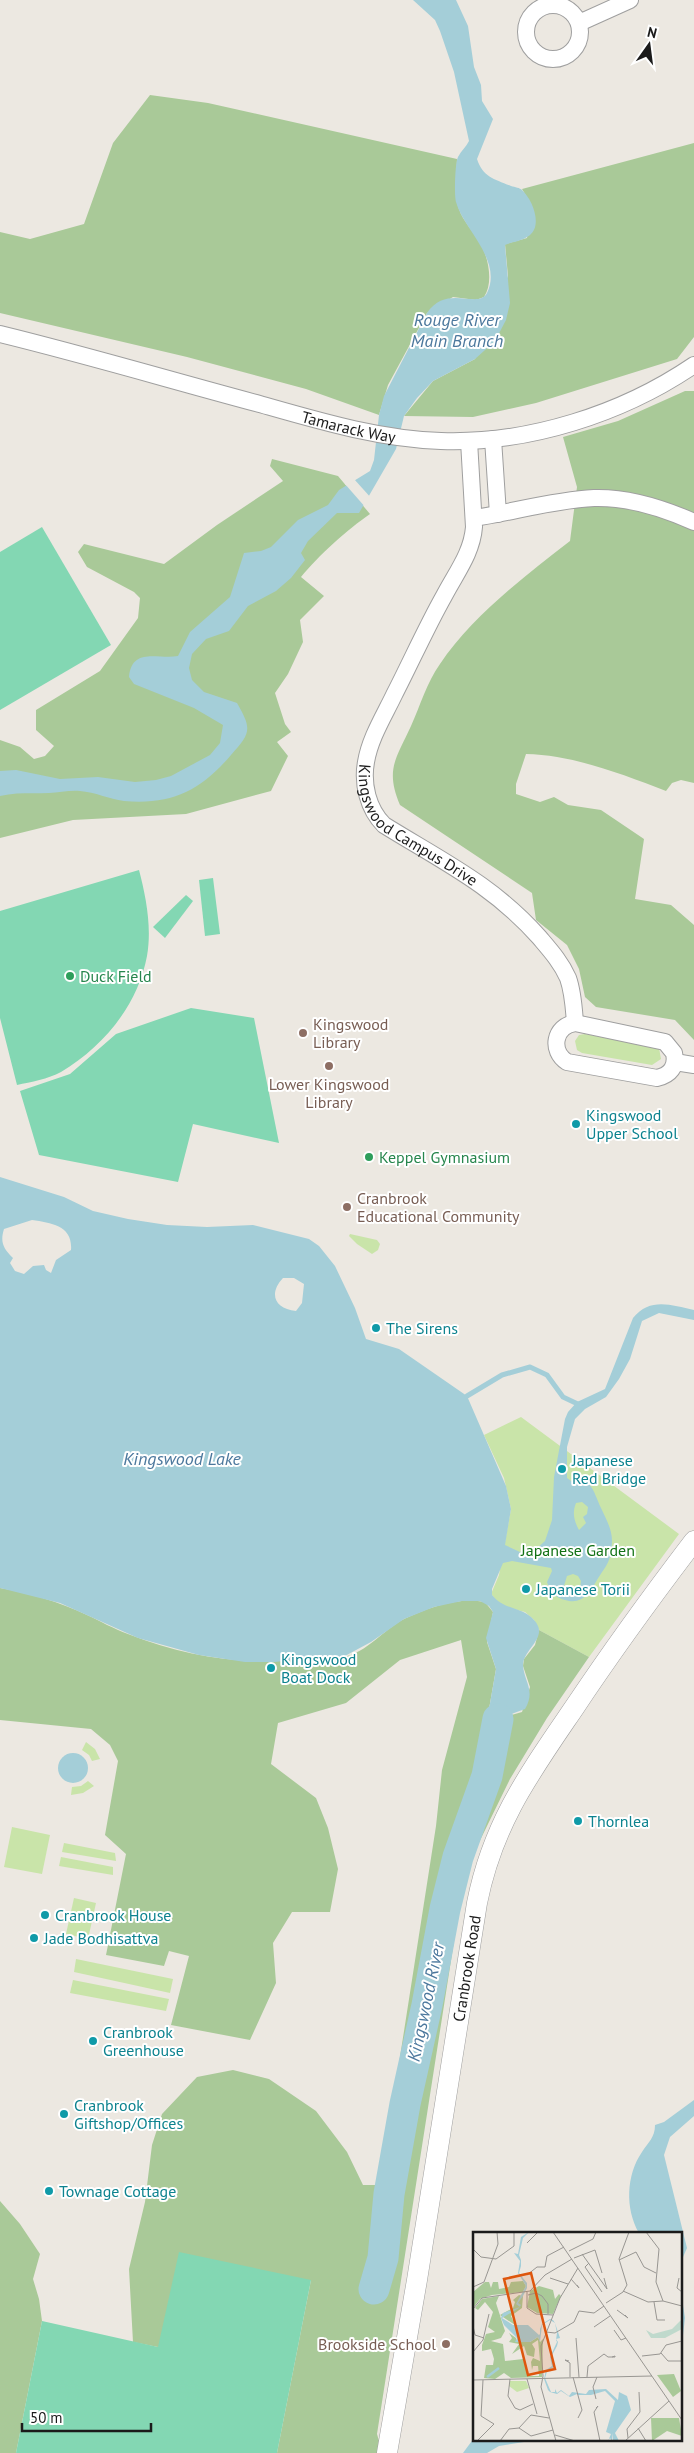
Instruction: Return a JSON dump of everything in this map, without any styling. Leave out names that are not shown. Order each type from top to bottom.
[{"type":"street","points":[[579,23],[630,0]]},
{"type":"street","name":"Tamarack Way","points":[[0,334],[349,428],[421,440],[469,441],[493,439],[556,427],[614,408],[653,389],[694,365]]},
{"type":"street","points":[[493,439],[498,514]]},
{"type":"street","name":"Kingswood Campus Drive","points":[[469,441],[474,534],[468,554],[440,604],[371,744],[365,770],[366,789],[374,813],[384,825],[488,888],[529,925],[557,958],[565,972],[573,997],[575,1023]]},
{"type":"street","points":[[474,518],[605,498],[659,510],[694,522]]},
{"type":"street","points":[[575,1023],[665,1042],[672,1048],[675,1062],[667,1074],[657,1078],[568,1062],[557,1051],[556,1040],[561,1029],[575,1023]]},
{"type":"street","points":[[675,1062],[694,1065]]},
{"type":"street","name":"Cranbrook Road","points":[[387,2453],[417,2280],[477,1903],[485,1866],[504,1817],[520,1789],[601,1667],[694,1541]]},
{"type":"green space","points":[[150,95],[208,103],[457,159],[457,203],[463,218],[480,242],[485,255],[489,269],[487,291],[484,297],[476,300],[453,297],[427,313],[388,385],[379,415],[306,389],[187,357],[0,313],[0,232],[30,239],[84,224],[113,143]]},
{"type":"green space","points":[[694,143],[694,337],[677,359],[536,403],[473,417],[404,416],[433,381],[475,359],[508,276],[505,244],[527,238],[532,206],[522,189]]},
{"type":"green space","points":[[685,391],[694,391],[694,783],[681,780],[672,783],[666,791],[597,766],[562,758],[526,754],[516,784],[516,794],[540,802],[554,797],[568,805],[601,810],[644,839],[635,899],[671,905],[694,925],[694,1040],[675,1020],[596,1007],[585,997],[579,969],[567,945],[536,920],[532,893],[400,805],[393,782],[394,764],[427,686],[453,646],[483,613],[535,568],[570,541],[577,487],[563,437],[618,421]]},
{"type":"green space","points":[[272,459],[338,476],[370,514],[334,543],[301,577],[324,596],[300,620],[303,642],[288,674],[275,693],[285,724],[291,732],[277,742],[288,756],[271,791],[186,814],[73,820],[0,838],[0,740],[20,747],[34,759],[45,756],[54,746],[36,730],[36,710],[100,671],[138,618],[140,598],[134,592],[87,567],[78,552],[84,544],[164,564],[217,525],[283,481],[270,466]]},
{"type":"green space","points":[[42,527],[111,645],[0,710],[0,552]]},
{"type":"green space","name":"Duck Field","points":[[139,870],[144,891],[149,934],[147,956],[142,974],[127,1008],[104,1037],[76,1062],[51,1077],[17,1085],[0,1018],[0,911]]},
{"type":"green space","points":[[213,878],[220,934],[205,936],[199,880]]},
{"type":"green space","points":[[186,895],[193,901],[165,938],[153,927]]},
{"type":"green space","points":[[191,1008],[254,1018],[279,1143],[193,1124],[178,1182],[39,1155],[20,1091],[70,1074],[116,1034]]},
{"type":"green space","points":[[585,1034],[659,1048],[661,1059],[652,1065],[582,1053],[577,1050],[575,1041],[579,1035]]},
{"type":"green space","points":[[350,1234],[377,1240],[380,1244],[378,1250],[372,1254],[357,1244],[349,1236]]},
{"type":"green space","name":"Japanese Garden","points":[[521,1417],[679,1534],[589,1657],[539,1630],[534,1620],[525,1612],[501,1606],[491,1594],[499,1575],[511,1509],[504,1478],[484,1435]]},
{"type":"green space","points":[[0,1588],[55,1602],[123,1632],[174,1649],[219,1658],[265,1661],[317,1657],[336,1658],[352,1655],[368,1646],[397,1623],[423,1611],[454,1602],[485,1602],[493,1612],[487,1642],[496,1669],[489,1709],[498,1719],[522,1712],[530,1687],[523,1666],[524,1659],[535,1645],[539,1630],[589,1657],[547,1718],[510,1779],[465,1871],[377,2434],[379,2441],[377,2453],[277,2453],[311,2280],[158,2347],[133,2342],[129,2269],[145,2202],[152,2145],[162,2114],[197,2077],[233,2070],[269,2079],[316,2111],[347,2152],[363,2185],[380,2185],[436,1826],[442,1770],[467,1677],[461,1640],[400,1660],[346,1703],[278,1723],[271,1764],[316,1798],[328,1828],[338,1869],[330,1912],[292,1912],[273,1943],[276,1983],[250,2040],[171,2025],[189,1956],[169,1951],[164,1966],[106,1955],[126,1854],[105,1835],[118,1761],[110,1745],[91,1729],[0,1720]]},
{"type":"green space","points":[[86,1742],[95,1749],[100,1759],[92,1761],[89,1755],[82,1750]]},
{"type":"green space","points":[[88,1781],[94,1786],[83,1793],[71,1795],[72,1787],[81,1786]]},
{"type":"green space","points":[[12,1827],[50,1835],[42,1874],[4,1867]]},
{"type":"green space","points":[[64,1843],[115,1853],[116,1861],[62,1852]]},
{"type":"green space","points":[[61,1857],[113,1867],[113,1875],[59,1866]]},
{"type":"green space","points":[[74,1898],[96,1903],[88,1939],[66,1934]]},
{"type":"green space","points":[[76,1959],[173,1979],[170,1993],[74,1972]]},
{"type":"green space","points":[[73,1980],[169,1999],[166,2011],[70,1993]]},
{"type":"green space","points":[[0,2201],[20,2224],[40,2254],[33,2279],[39,2299],[42,2321],[16,2453],[0,2453]]},
{"type":"green space","points":[[179,2252],[311,2280],[277,2453],[16,2453],[42,2321],[158,2347]]},
{"type":"water","name":"Rouge River Main Branch","points":[[413,0],[456,0],[468,26],[474,67],[481,85],[482,101],[493,119],[477,159],[479,165],[490,177],[522,190],[533,207],[536,221],[532,233],[525,238],[505,245],[510,303],[506,320],[495,341],[475,359],[433,381],[417,398],[404,416],[396,449],[359,513],[337,513],[308,541],[301,553],[305,560],[291,578],[276,591],[248,606],[229,631],[206,639],[192,654],[189,668],[192,680],[204,692],[237,703],[247,725],[246,736],[238,748],[208,778],[184,793],[157,801],[124,801],[76,791],[0,796],[0,771],[16,770],[60,779],[98,777],[135,782],[171,776],[210,755],[220,743],[223,725],[194,708],[134,684],[129,677],[131,667],[135,661],[147,656],[178,656],[190,632],[230,597],[244,553],[261,551],[271,547],[298,520],[328,505],[339,490],[370,471],[374,460],[379,415],[384,396],[427,313],[435,304],[444,300],[452,298],[477,299],[483,298],[487,293],[491,281],[486,257],[460,212],[455,199],[457,160],[469,141],[454,72],[435,20]]},
{"type":"water","name":"Kingswood Lake","points":[[0,1177],[64,1197],[93,1211],[128,1219],[167,1225],[207,1227],[253,1225],[309,1239],[319,1246],[335,1266],[355,1308],[366,1339],[399,1349],[467,1396],[506,1486],[511,1509],[505,1545],[520,1552],[535,1550],[545,1541],[552,1520],[554,1477],[565,1419],[568,1412],[577,1402],[605,1389],[633,1318],[646,1307],[661,1304],[694,1310],[694,1320],[659,1313],[642,1321],[630,1359],[619,1379],[606,1397],[585,1409],[575,1419],[567,1447],[567,1478],[574,1483],[589,1484],[608,1524],[612,1537],[609,1559],[591,1590],[580,1600],[561,1599],[553,1594],[547,1582],[552,1571],[551,1568],[512,1561],[503,1563],[492,1589],[492,1595],[502,1604],[524,1612],[534,1620],[539,1632],[538,1637],[524,1659],[523,1665],[529,1691],[525,1709],[498,1719],[493,1717],[489,1709],[496,1669],[486,1638],[493,1612],[489,1606],[480,1601],[462,1601],[434,1607],[404,1619],[371,1642],[343,1657],[315,1657],[275,1662],[245,1662],[199,1655],[138,1638],[60,1603],[0,1588]],"holes":[[[32,1220],[54,1224],[69,1236],[71,1250],[56,1260],[51,1273],[46,1270],[44,1265],[33,1266],[24,1274],[15,1271],[10,1263],[13,1258],[3,1245],[4,1229]],[[283,1278],[294,1278],[304,1284],[302,1303],[296,1311],[283,1307],[276,1300],[275,1295],[278,1284]],[[582,1502],[588,1507],[587,1514],[583,1517],[586,1523],[579,1530],[574,1517],[576,1503]],[[573,1574],[578,1576],[581,1581],[580,1588],[569,1595],[563,1589],[567,1576]]]},
{"type":"water","points":[[73,1753],[79,1754],[87,1762],[87,1774],[79,1782],[73,1783],[67,1782],[59,1774],[58,1768],[59,1762],[67,1754]]},
{"type":"water","points":[[694,2100],[694,2116],[670,2137],[664,2155],[687,2248],[682,2259],[682,2232],[638,2232],[631,2213],[629,2192],[633,2171],[652,2137],[655,2125],[664,2122]]},
{"type":"water","points":[[682,2299],[685,2318],[682,2343]]},
{"type":"water","points":[[473,2439],[537,2440],[499,2446],[487,2453],[463,2453]]},
{"type":"pier","points":[[354,479],[372,499],[366,508],[345,484]]},
{"type":"waterway","points":[[467,1396],[502,1375],[530,1367],[547,1375],[563,1397],[582,1406]]},
{"type":"waterway","name":"Kingswood River","points":[[374,2289],[383,2258],[389,2194],[405,2104],[427,2005],[445,1909],[458,1857],[487,1776],[498,1719]]},
{"type":"place","name":"Duck Field","points":[[70,976]]},
{"type":"place","name":"Kingswood Library","points":[[303,1033]]},
{"type":"place","name":"Lower Kingswood Library","points":[[329,1066]]},
{"type":"place","name":"Kingswood Upper School","points":[[576,1124]]},
{"type":"place","name":"Keppel Gymnasium","points":[[369,1157]]},
{"type":"place","name":"Cranbrook Educational Community","points":[[347,1207]]},
{"type":"place","name":"The Sirens","points":[[376,1328]]},
{"type":"place","name":"Japanese Red Bridge","points":[[562,1469]]},
{"type":"place","name":"Japanese Torii","points":[[526,1589]]},
{"type":"place","name":"Kingswood Boat Dock","points":[[271,1668]]},
{"type":"place","name":"Thornlea","points":[[578,1821]]},
{"type":"place","name":"Cranbrook House","points":[[45,1915]]},
{"type":"place","name":"Jade Bodhisattva","points":[[34,1938]]},
{"type":"place","name":"Cranbrook Greenhouse","points":[[93,2041]]},
{"type":"place","name":"Cranbrook Giftshop/Offices","points":[[64,2114]]},
{"type":"place","name":"Townage Cottage","points":[[49,2191]]},
{"type":"place","name":"Brookside School","points":[[446,2344]]}]
